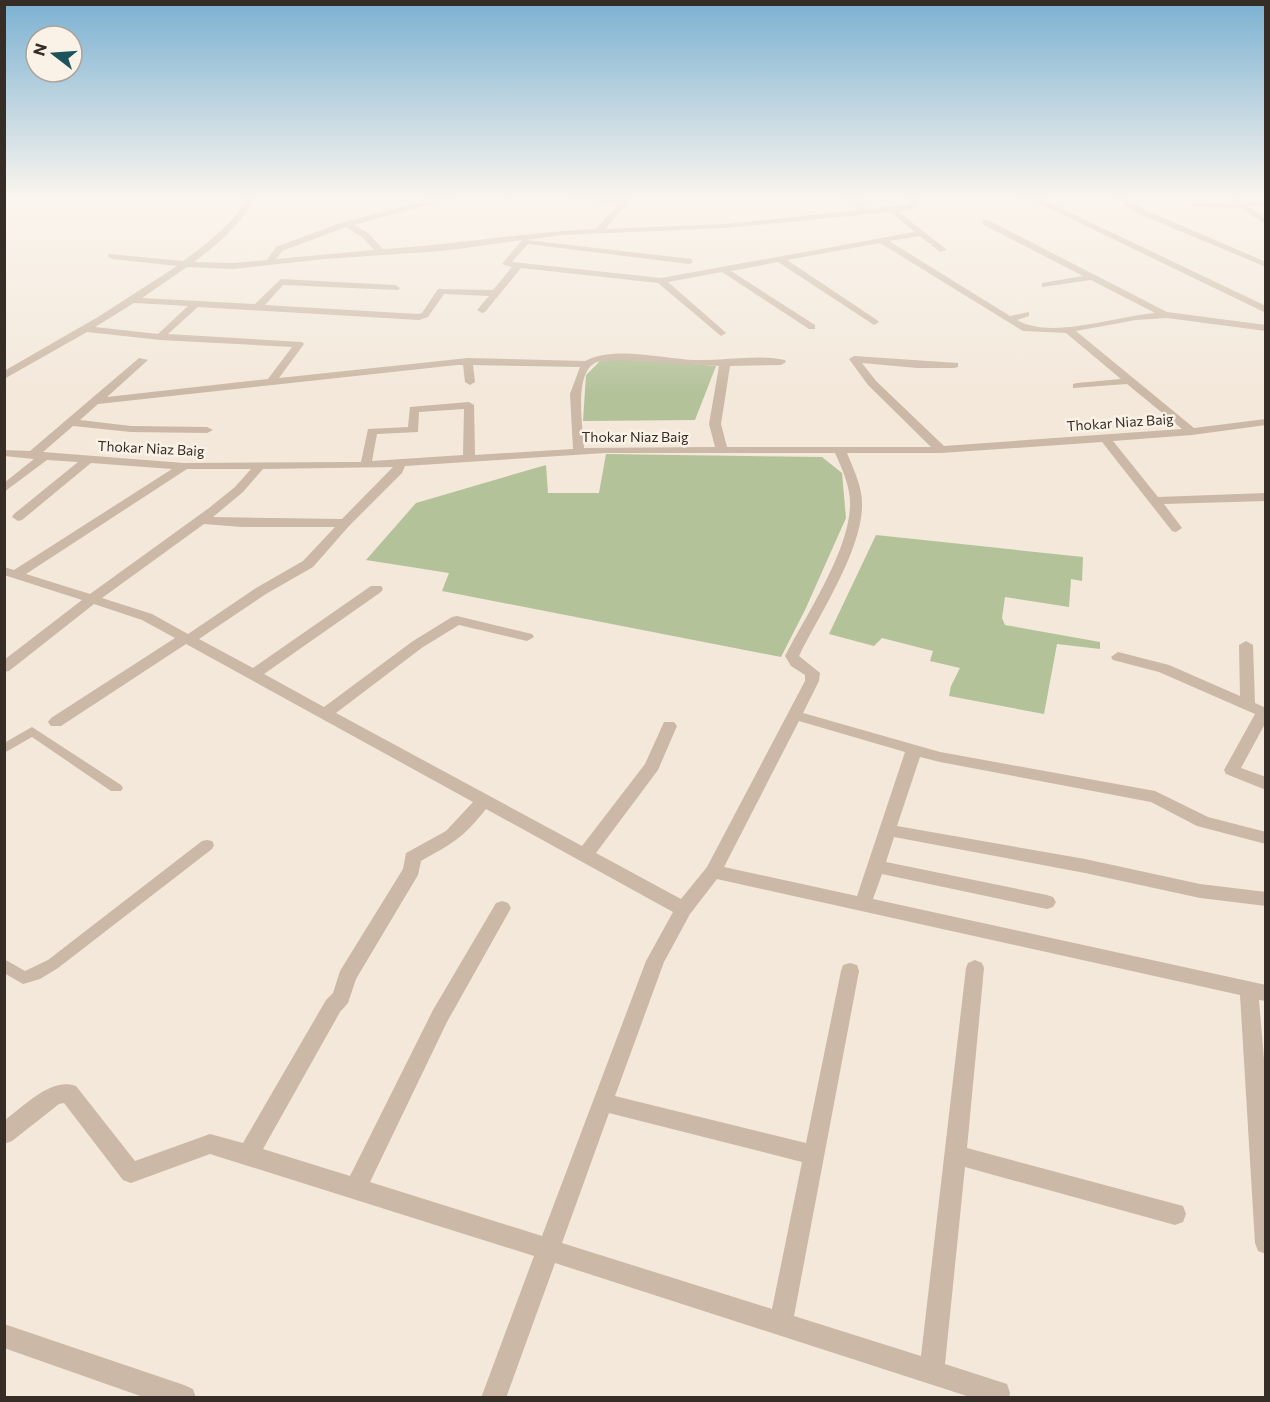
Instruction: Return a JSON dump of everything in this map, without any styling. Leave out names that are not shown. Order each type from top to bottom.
[{"type":"street","points":[[162,261],[233,266],[268,261]]},
{"type":"street","points":[[4,376],[132,300],[188,261]]},
{"type":"street","points":[[505,261],[518,266],[661,281],[773,261]]},
{"type":"street","points":[[783,261],[874,322]]},
{"type":"street","points":[[916,261],[1026,329],[1068,330],[1136,317],[1167,315],[1266,328]]},
{"type":"street","points":[[1062,261],[1167,315]]},
{"type":"street","points":[[1166,261],[1266,309]]},
{"type":"street","points":[[482,310],[518,266]]},
{"type":"street","points":[[724,270],[812,327]]},
{"type":"street","points":[[1045,285],[1092,277]]},
{"type":"street","points":[[661,281],[721,333]]},
{"type":"street","points":[[257,308],[280,282],[395,288]]},
{"type":"street","points":[[132,300],[419,317],[425,315],[441,291],[494,293]]},
{"type":"street","points":[[160,337],[196,304]]},
{"type":"street","points":[[1009,319],[1026,314]]},
{"type":"street","points":[[85,329],[160,337],[299,344],[271,382]]},
{"type":"street","points":[[1068,330],[1192,432]]},
{"type":"street","points":[[97,400],[468,361],[587,364],[596,359],[621,357],[725,363],[781,362]]},
{"type":"street","points":[[940,450],[872,383],[854,359],[917,365],[954,365]]},
{"type":"street","points":[[4,489],[72,423],[143,360]]},
{"type":"street","points":[[468,361],[470,382]]},
{"type":"street","points":[[722,451],[714,424],[725,363]]},
{"type":"street","points":[[579,452],[576,394],[581,375],[587,364]]},
{"type":"street","points":[[1077,386],[1128,381]]},
{"type":"street","points":[[366,465],[372,431],[414,430],[414,409],[429,406],[469,405],[469,459]]},
{"type":"street","name":"Thokar Niaz Baig","points":[[4,453],[184,466],[366,465],[579,452],[940,450],[1192,432],[1266,422]]},
{"type":"street","points":[[72,423],[131,429],[207,430]]},
{"type":"street","points":[[1106,439],[1176,528]]},
{"type":"street","points":[[493,1398],[655,961],[684,909],[713,871],[813,678],[813,673],[796,663],[792,656],[839,565],[852,530],[856,506],[855,490],[840,451]]},
{"type":"street","points":[[18,517],[88,459]]},
{"type":"street","points":[[56,722],[261,591],[308,564],[345,523],[398,471],[400,463]]},
{"type":"street","points":[[10,573],[184,466]]},
{"type":"street","points":[[4,668],[91,600],[200,520],[250,479],[259,466]]},
{"type":"street","points":[[1156,501],[1266,497]]},
{"type":"street","points":[[200,520],[242,523],[345,523]]},
{"type":"street","points":[[10,573],[147,617],[684,909]]},
{"type":"street","points":[[253,675],[376,589]]},
{"type":"street","points":[[325,714],[418,644],[458,620],[527,637]]},
{"type":"street","points":[[1245,645],[1259,710],[1232,771],[1266,784]]},
{"type":"street","points":[[1118,657],[1164,668],[1259,710]]},
{"type":"street","points":[[794,715],[914,750],[1155,797],[1203,822],[1266,838]]},
{"type":"street","points":[[585,855],[652,766],[669,726]]},
{"type":"street","points":[[863,904],[914,750]]},
{"type":"street","points":[[248,1154],[333,1006],[341,997],[347,977],[412,870],[412,858],[436,847],[458,832],[483,800]]},
{"type":"street","points":[[887,830],[1085,866],[1200,891],[1266,899]]},
{"type":"street","points":[[875,866],[1047,902]]},
{"type":"street","points":[[713,871],[1257,992],[1266,1243]]},
{"type":"street","points":[[356,1188],[441,1016],[502,908]]},
{"type":"street","points":[[932,1372],[975,968]]},
{"type":"street","points":[[781,1324],[850,971]]},
{"type":"street","points":[[4,1134],[54,1096],[69,1093],[131,1173],[210,1144],[356,1188],[998,1393]]},
{"type":"street","points":[[602,1102],[814,1155]]},
{"type":"street","points":[[956,1155],[1175,1214]]},
{"type":"street","points":[[4,1336],[184,1398]]},
{"type":"lane","points":[[4,748],[32,731],[116,788]]},
{"type":"lane","points":[[4,965],[23,978],[35,975],[53,964],[207,845]]},
{"type":"green space","points":[[622,358],[716,366],[695,420],[583,421],[586,375],[601,360]]},
{"type":"green space","points":[[606,454],[822,457],[842,473],[846,518],[805,610],[781,657],[442,591],[449,573],[366,560],[416,503],[546,465],[548,493],[599,493]]},
{"type":"green space","points":[[876,535],[1083,557],[1082,581],[1071,579],[1069,607],[1005,597],[1002,618],[1005,625],[1100,642],[1100,649],[1057,644],[1044,714],[949,696],[960,668],[930,661],[933,651],[882,638],[874,646],[829,634]]}]
